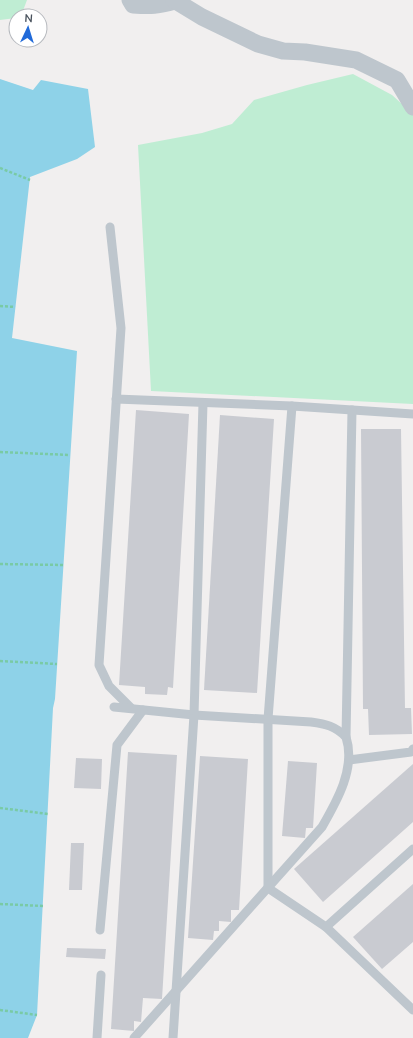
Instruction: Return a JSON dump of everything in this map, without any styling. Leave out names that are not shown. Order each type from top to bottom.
[{"type":"street","points":[[130,0],[133,5],[143,6],[159,6],[175,0],[202,17],[258,44],[283,51],[305,52],[356,60],[397,80],[411,100]]},
{"type":"lane","points":[[110,227],[121,328],[99,664],[109,686],[131,708]]},
{"type":"lane","points":[[116,398],[292,406],[413,414]]},
{"type":"lane","points":[[173,1038],[194,715],[203,403]]},
{"type":"lane","points":[[268,888],[268,719],[292,406]]},
{"type":"lane","points":[[134,1038],[322,828],[338,797],[350,760],[349,747],[346,737],[352,410]]},
{"type":"lane","points":[[114,707],[194,715],[311,722],[325,724],[339,730],[346,737]]},
{"type":"lane","points":[[100,930],[117,745],[143,710]]},
{"type":"lane","points":[[350,760],[411,752],[413,749]]},
{"type":"lane","points":[[326,928],[413,849]]},
{"type":"lane","points":[[268,888],[326,928],[413,1010]]},
{"type":"lane","points":[[97,1038],[101,975]]},
{"type":"path","points":[[0,168],[30,180]]},
{"type":"path","points":[[0,306],[15,307]]},
{"type":"path","points":[[0,452],[70,455]]},
{"type":"path","points":[[0,564],[63,565]]},
{"type":"path","points":[[0,661],[57,664]]},
{"type":"path","points":[[0,808],[48,814]]},
{"type":"path","points":[[0,904],[43,906]]},
{"type":"path","points":[[0,1010],[37,1015]]},
{"type":"green space","points":[[0,0],[27,0],[24,8],[8,8],[8,19],[0,20]]},
{"type":"green space","points":[[353,74],[392,95],[413,114],[413,404],[151,391],[138,145],[202,133],[232,124],[254,100]]},
{"type":"water","points":[[0,79],[33,90],[41,80],[88,89],[95,147],[77,159],[30,177],[12,338],[77,351],[55,699],[53,708],[37,1015],[28,1038],[0,1038]]},
{"type":"building","points":[[136,410],[189,414],[173,688],[168,687],[167,695],[145,694],[145,687],[119,685]]},
{"type":"building","points":[[220,415],[274,419],[257,693],[204,690]]},
{"type":"building","points":[[361,429],[401,429],[405,708],[411,708],[412,734],[369,735],[368,709],[363,709]]},
{"type":"building","points":[[128,752],[177,755],[162,999],[143,998],[141,1022],[134,1021],[134,1031],[111,1029]]},
{"type":"building","points":[[200,756],[248,759],[239,910],[231,910],[231,922],[219,921],[219,931],[214,931],[213,940],[188,938]]},
{"type":"building","points":[[76,758],[102,759],[101,789],[74,788]]},
{"type":"building","points":[[288,761],[317,763],[313,828],[306,828],[305,838],[282,836]]},
{"type":"building","points":[[413,764],[413,822],[323,902],[294,869]]},
{"type":"building","points":[[71,843],[84,843],[82,890],[69,890]]},
{"type":"building","points":[[413,884],[413,942],[382,969],[353,937]]},
{"type":"building","points":[[67,948],[106,949],[105,959],[66,957]]}]
